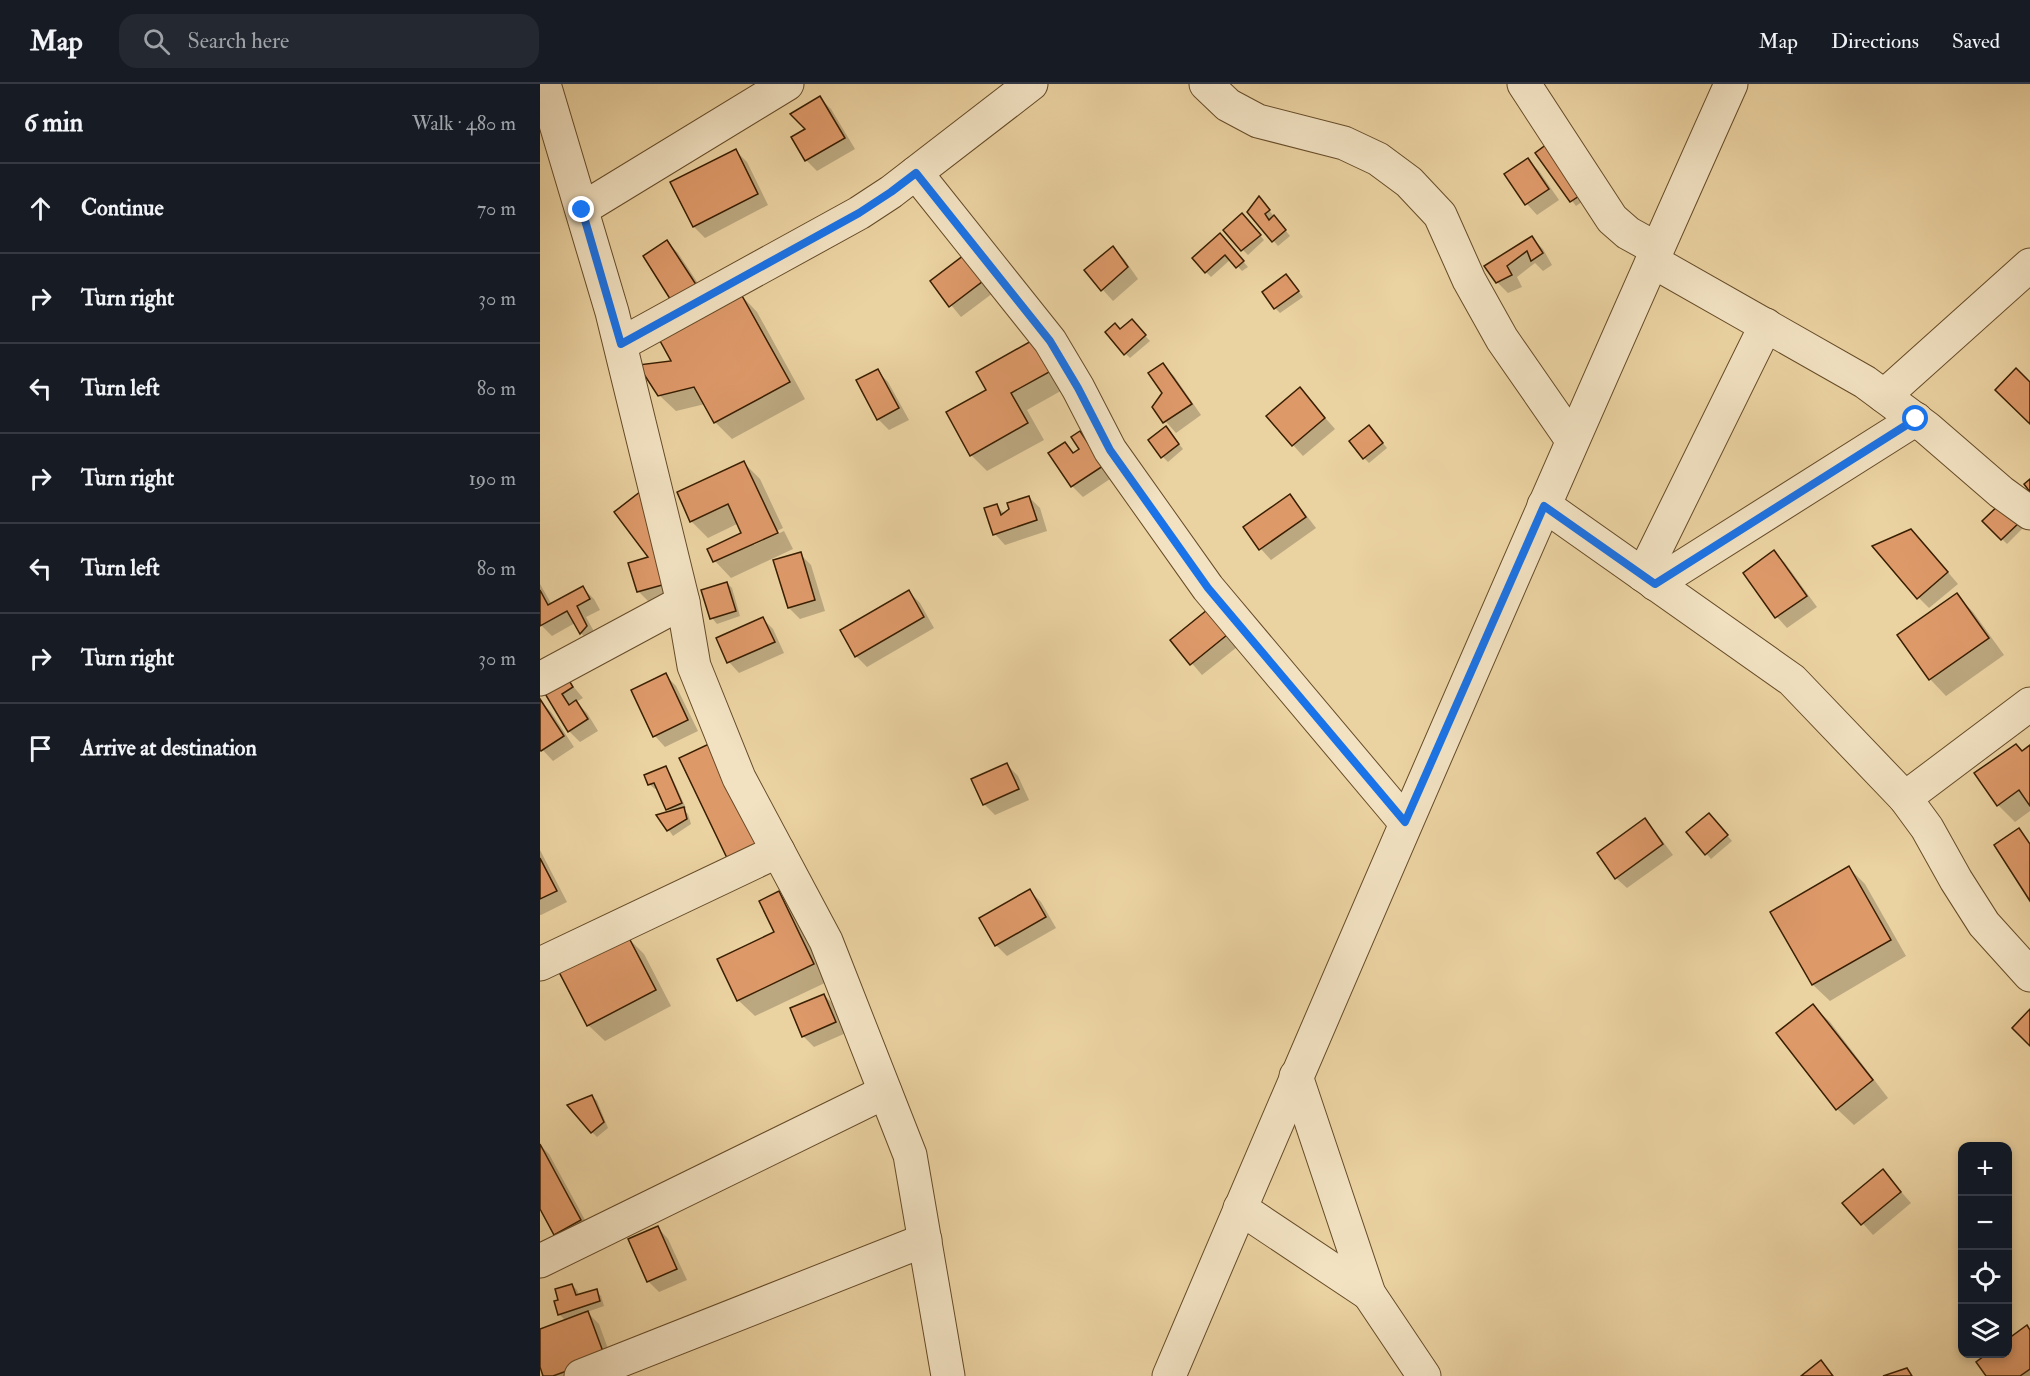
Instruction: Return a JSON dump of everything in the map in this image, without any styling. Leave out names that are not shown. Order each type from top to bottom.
[{"type":"street","points":[[544,84],[621,344],[683,602],[694,666],[739,778],[826,941],[910,1155],[948,1376]]},
{"type":"street","points":[[582,210],[787,84]]},
{"type":"street","points":[[621,344],[859,213],[891,192],[1031,84]]},
{"type":"street","points":[[1206,84],[1228,105],[1258,121],[1344,143],[1378,159],[1409,182],[1440,215],[1469,280],[1502,339],[1572,440]]},
{"type":"street","points":[[1524,84],[1612,219],[1628,233],[1655,255],[1766,325],[1865,382],[1916,419],[2001,492],[2030,513]]},
{"type":"street","points":[[1168,1376],[1405,822],[1731,84]]},
{"type":"street","points":[[916,173],[1050,341],[1078,388],[1110,450],[1208,588],[1405,822]]},
{"type":"street","points":[[1884,396],[2030,265]]},
{"type":"street","points":[[1649,580],[1766,325]]},
{"type":"street","points":[[1649,580],[1916,419]]},
{"type":"street","points":[[1544,506],[1792,680],[1905,798],[1927,828],[1984,924],[2030,975]]},
{"type":"street","points":[[540,679],[683,602]]},
{"type":"street","points":[[1905,798],[2030,704]]},
{"type":"street","points":[[540,964],[778,851]]},
{"type":"street","points":[[1296,1076],[1369,1294],[1424,1376]]},
{"type":"street","points":[[540,1261],[885,1092]]},
{"type":"street","points":[[1240,1208],[1369,1294]]},
{"type":"street","points":[[581,1376],[925,1240]]},
{"type":"building","points":[[820,96],[845,138],[805,161],[791,137],[805,129],[790,114]]},
{"type":"building","points":[[1547,144],[1582,194],[1570,202],[1535,153]]},
{"type":"building","points":[[736,149],[758,194],[693,227],[670,182]]},
{"type":"building","points":[[1528,158],[1549,189],[1525,205],[1504,174]]},
{"type":"building","points":[[1259,196],[1270,210],[1265,214],[1269,220],[1274,215],[1286,230],[1272,242],[1247,212]]},
{"type":"building","points":[[1242,213],[1261,235],[1241,251],[1223,230]]},
{"type":"building","points":[[1220,233],[1244,261],[1236,268],[1225,255],[1205,273],[1192,258]]},
{"type":"building","points":[[1532,236],[1543,253],[1531,261],[1527,251],[1507,266],[1512,275],[1496,283],[1484,266]]},
{"type":"building","points":[[667,240],[697,286],[672,302],[643,256]]},
{"type":"building","points":[[1113,246],[1128,267],[1101,291],[1084,270]]},
{"type":"building","points":[[968,252],[987,278],[949,307],[930,281]]},
{"type":"building","points":[[1286,274],[1299,291],[1274,309],[1262,292]]},
{"type":"building","points":[[741,294],[790,382],[714,423],[694,387],[658,396],[638,365],[671,361],[659,339]]},
{"type":"building","points":[[1132,319],[1146,335],[1124,355],[1105,332],[1115,323],[1120,329]]},
{"type":"building","points":[[1033,340],[1051,371],[1011,393],[1028,423],[970,456],[946,412],[986,390],[976,372]]},
{"type":"building","points":[[1163,363],[1192,404],[1163,423],[1152,407],[1162,393],[1148,373]]},
{"type":"building","points":[[2016,368],[2030,382],[2030,424],[1995,390]]},
{"type":"building","points":[[878,369],[899,408],[877,420],[856,380]]},
{"type":"building","points":[[1300,387],[1325,418],[1292,446],[1266,416]]},
{"type":"building","points":[[1369,425],[1383,443],[1363,459],[1349,441]]},
{"type":"building","points":[[1166,426],[1179,444],[1161,458],[1148,440]]},
{"type":"building","points":[[1080,431],[1103,466],[1071,487],[1048,453],[1065,442],[1073,453],[1079,449],[1071,437]]},
{"type":"building","points":[[744,461],[778,533],[713,562],[707,549],[741,533],[728,504],[690,522],[677,492]]},
{"type":"building","points":[[2030,479],[2030,492],[2024,484]]},
{"type":"building","points":[[645,488],[673,582],[637,592],[628,563],[648,557],[614,512]]},
{"type":"building","points":[[1290,494],[1306,517],[1259,550],[1243,527]]},
{"type":"building","points":[[1029,496],[1037,520],[993,535],[984,508],[997,504],[1001,515],[1009,509],[1007,503]]},
{"type":"building","points":[[2003,501],[2021,521],[2001,540],[1982,521]]},
{"type":"building","points":[[1911,529],[1948,572],[1917,599],[1872,546]]},
{"type":"building","points":[[1774,550],[1807,596],[1775,618],[1743,573]]},
{"type":"building","points":[[801,552],[815,600],[788,608],[773,560]]},
{"type":"building","points":[[727,582],[736,611],[710,619],[701,590]]},
{"type":"building","points":[[583,586],[590,599],[577,606],[587,626],[580,634],[567,611],[540,626],[540,590],[548,605]]},
{"type":"building","points":[[909,590],[924,617],[855,657],[840,630]]},
{"type":"building","points":[[1957,593],[1989,638],[1929,680],[1897,635]]},
{"type":"building","points":[[1207,610],[1227,635],[1190,665],[1170,640]]},
{"type":"building","points":[[763,617],[775,642],[727,663],[716,638]]},
{"type":"building","points":[[666,673],[688,720],[653,737],[631,690]]},
{"type":"building","points":[[567,677],[573,687],[562,694],[569,705],[576,700],[588,719],[568,732],[544,692]]},
{"type":"building","points":[[540,699],[564,736],[541,751],[540,750]]},
{"type":"building","points":[[711,743],[758,843],[727,858],[679,758]]},
{"type":"building","points":[[2016,744],[2022,751],[2030,745],[2030,806],[2019,790],[1997,806],[1974,773]]},
{"type":"building","points":[[1007,763],[1019,789],[983,805],[971,779]]},
{"type":"building","points":[[666,766],[682,803],[666,810],[654,783],[648,785],[644,775]]},
{"type":"building","points":[[684,807],[687,819],[667,831],[656,815]]},
{"type":"building","points":[[1709,813],[1728,835],[1705,855],[1686,832]]},
{"type":"building","points":[[1645,818],[1663,844],[1615,879],[1597,853]]},
{"type":"building","points":[[2019,828],[2030,844],[2030,901],[1994,845]]},
{"type":"building","points":[[540,858],[557,891],[540,899]]},
{"type":"building","points":[[1849,866],[1891,940],[1812,985],[1770,912]]},
{"type":"building","points":[[1030,889],[1046,917],[995,946],[979,918]]},
{"type":"building","points":[[779,891],[814,964],[737,1001],[717,959],[774,932],[759,901]]},
{"type":"building","points":[[628,936],[656,990],[587,1026],[559,972]]},
{"type":"building","points":[[824,994],[836,1022],[802,1037],[790,1008]]},
{"type":"building","points":[[1813,1004],[1873,1080],[1836,1110],[1776,1033]]},
{"type":"building","points":[[2030,1009],[2030,1046],[2012,1028]]},
{"type":"building","points":[[592,1095],[604,1122],[591,1133],[567,1105]]},
{"type":"building","points":[[540,1144],[581,1220],[554,1235],[540,1209]]},
{"type":"building","points":[[1883,1169],[1901,1192],[1861,1225],[1842,1203]]},
{"type":"building","points":[[658,1226],[677,1269],[647,1282],[628,1239]]},
{"type":"building","points":[[572,1284],[576,1295],[597,1289],[600,1301],[558,1315],[554,1301],[558,1300],[555,1289]]},
{"type":"building","points":[[588,1311],[605,1357],[553,1376],[543,1376],[540,1367],[540,1329]]},
{"type":"building","points":[[2027,1325],[2030,1330],[2030,1369],[2020,1376],[1986,1376],[1976,1362],[1982,1358],[2012,1358],[2012,1336]]},
{"type":"building","points":[[1821,1360],[1833,1376],[1801,1376]]},
{"type":"building","points":[[1907,1368],[1912,1376],[1883,1376]]},
{"type":"route","points":[[582,210],[621,344],[859,213],[916,173],[1050,341],[1078,388],[1110,450],[1208,588],[1405,822],[1544,506],[1655,584],[1916,419]]}]
